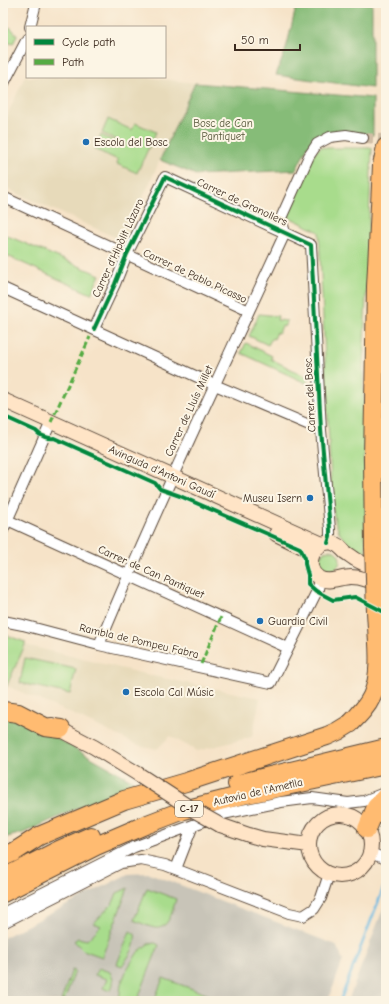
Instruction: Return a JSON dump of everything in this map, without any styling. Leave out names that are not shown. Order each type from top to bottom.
[{"type":"highway","points":[[3,857],[14,852],[39,836],[124,800],[186,782],[327,736],[338,731],[358,716],[372,696],[378,671],[372,459],[376,287],[382,165],[386,147]]},
{"type":"highway","points":[[386,225],[382,360],[383,461],[386,506]]},
{"type":"highway","points":[[3,711],[18,713],[45,727],[61,729]]},
{"type":"highway","name":"Autovia de l'Ametlla","points":[[3,878],[59,850],[149,810],[227,786],[386,748]]},
{"type":"highway","name":"Autovia de l'Ametlla","points":[[3,893],[96,846],[145,824],[184,810],[243,795],[386,765]]},
{"type":"highway","points":[[367,829],[376,807],[386,796]]},
{"type":"highway","points":[[3,842],[39,836]]},
{"type":"street","points":[[30,26],[36,3]]},
{"type":"street","points":[[3,85],[26,41]]},
{"type":"street","points":[[285,233],[280,218],[309,156],[317,144],[330,137],[346,136],[363,138]]},
{"type":"street","name":"Carrer de Granollers","points":[[165,176],[311,245]]},
{"type":"street","name":"Carrer d'Hipòlit Làzaro","points":[[94,329],[127,254],[146,218],[165,176]]},
{"type":"street","name":"Carrer de Pablo Picasso","points":[[3,197],[249,311]]},
{"type":"street","name":"Carrer de Lluís Millet","points":[[99,645],[171,481],[285,233]]},
{"type":"street","name":"Carrer del Bosc","points":[[311,245],[321,430],[330,529],[330,537],[321,546]]},
{"type":"street","points":[[3,288],[215,384],[321,430]]},
{"type":"street","name":"Avinguda d'Antoni Gaudí","points":[[3,400],[50,425],[171,481],[321,546]]},
{"type":"street","name":"Avinguda d'Antoni Gaudí","points":[[3,408],[50,425]]},
{"type":"street","points":[[3,530],[5,519],[50,425]]},
{"type":"street","name":"Carrer de Can Pantiquet","points":[[5,519],[288,648]]},
{"type":"street","points":[[385,571],[355,559],[335,544],[321,546],[311,558],[311,566],[315,575],[320,579],[326,581],[352,577],[365,579],[386,588]]},
{"type":"street","points":[[341,578],[348,569],[349,563],[346,552]]},
{"type":"street","points":[[288,648],[318,589],[320,579]]},
{"type":"street","name":"Rambla de Pompeu Fabra","points":[[3,621],[99,645],[271,683],[288,648]]},
{"type":"street","points":[[3,701],[94,747],[195,811],[220,825],[249,836],[309,845]]},
{"type":"street","points":[[3,913],[134,847],[223,814],[281,802],[312,798],[348,803],[364,801],[386,792]]},
{"type":"street","points":[[345,814],[354,817],[367,829],[371,845],[370,853],[366,862],[358,870],[339,876],[329,874],[318,867],[311,857],[309,845],[310,836],[314,828],[327,816],[345,814]]},
{"type":"street","points":[[176,869],[193,825]]},
{"type":"street","points":[[370,853],[386,859]]},
{"type":"street","points":[[3,923],[121,864],[141,860],[176,869],[289,913],[302,916],[314,909],[321,898],[329,874]]},
{"type":"shaded area","name":"Escola del Bosc","points":[[26,74],[26,78],[152,78],[195,83],[126,235],[117,238],[3,187],[3,124]]},
{"type":"shaded area","name":"Escola Cal Músic","points":[[25,645],[153,676],[260,698],[252,737],[197,751],[170,736],[157,749],[138,745],[7,686]]},
{"type":"shaded area","points":[[149,873],[336,945],[343,960],[328,1001],[3,1001],[3,938],[128,874]]},
{"type":"shaded area","points":[[386,900],[386,1001],[348,1001],[383,909]]},
{"type":"green space","points":[[297,3],[372,3],[372,88],[276,75],[286,49]]},
{"type":"green space","points":[[3,26],[11,28],[17,35],[13,44],[3,41]]},
{"type":"green space","name":"Bosc de Can Pantiquet","points":[[195,83],[373,98],[373,135],[324,135],[308,146],[296,170],[196,175],[160,160]]},
{"type":"green space","points":[[108,119],[132,130],[135,123],[156,132],[137,173],[117,164],[118,160],[94,149],[101,135],[125,146],[126,144],[102,133]]},
{"type":"green space","points":[[321,147],[372,148],[363,368],[366,557],[353,550],[340,534],[335,521],[332,505],[319,232],[285,215],[315,152]]},
{"type":"green space","points":[[3,234],[100,275],[91,294],[3,254]]},
{"type":"green space","points":[[259,314],[278,316],[277,320],[287,321],[284,327],[282,326],[279,333],[277,332],[274,339],[272,338],[268,345],[249,336]]},
{"type":"green space","points":[[246,343],[272,356],[271,359],[309,378],[306,383],[241,353]]},
{"type":"green space","points":[[330,550],[337,553],[340,560],[337,567],[330,570],[323,567],[320,560],[323,553]]},
{"type":"green space","points":[[3,634],[25,642],[25,645],[3,694]]},
{"type":"green space","points":[[25,658],[76,669],[70,694],[20,683]]},
{"type":"green space","points":[[3,711],[12,713],[144,787],[87,804],[23,833],[3,838]]},
{"type":"green space","points":[[128,888],[102,957],[83,950],[74,941],[78,938],[87,940],[101,926],[94,923],[113,903],[117,893]]},
{"type":"green space","points":[[147,888],[176,899],[170,918],[164,926],[160,928],[150,927],[134,920]]},
{"type":"green space","points":[[130,931],[135,934],[135,943],[132,951],[122,966],[117,964]]},
{"type":"green space","points":[[155,943],[159,945],[137,1001],[119,1001],[121,984],[127,969],[138,952],[148,944]]},
{"type":"green space","points":[[98,968],[110,972],[113,980],[111,989],[107,990],[103,988],[107,979],[95,975]]},
{"type":"green space","points":[[72,970],[75,971],[64,1001],[61,1001]]},
{"type":"green space","points":[[163,978],[214,997],[213,1001],[154,1001]]},
{"type":"waterway","points":[[340,1001],[385,884]]},
{"type":"tunnel","points":[[363,138],[386,139]]},
{"type":"marked path","points":[[51,422],[90,337]]},
{"type":"marked path","points":[[201,664],[221,617]]},
{"type":"cycle path","points":[[94,329],[127,254],[165,177],[311,245],[321,430],[330,529],[328,543]]},
{"type":"cycle path","points":[[3,416],[36,431],[42,436],[54,438],[155,483],[160,489],[180,496],[300,548],[305,558],[308,584],[316,591],[333,600],[355,597],[386,613]]},
{"type":"place","name":"Escola del Bosc","points":[[86,142]]},
{"type":"place","name":"Museu Isern","points":[[310,498]]},
{"type":"place","name":"Guardia Civil","points":[[260,621]]},
{"type":"place","name":"Escola Cal Músic","points":[[126,692]]}]
